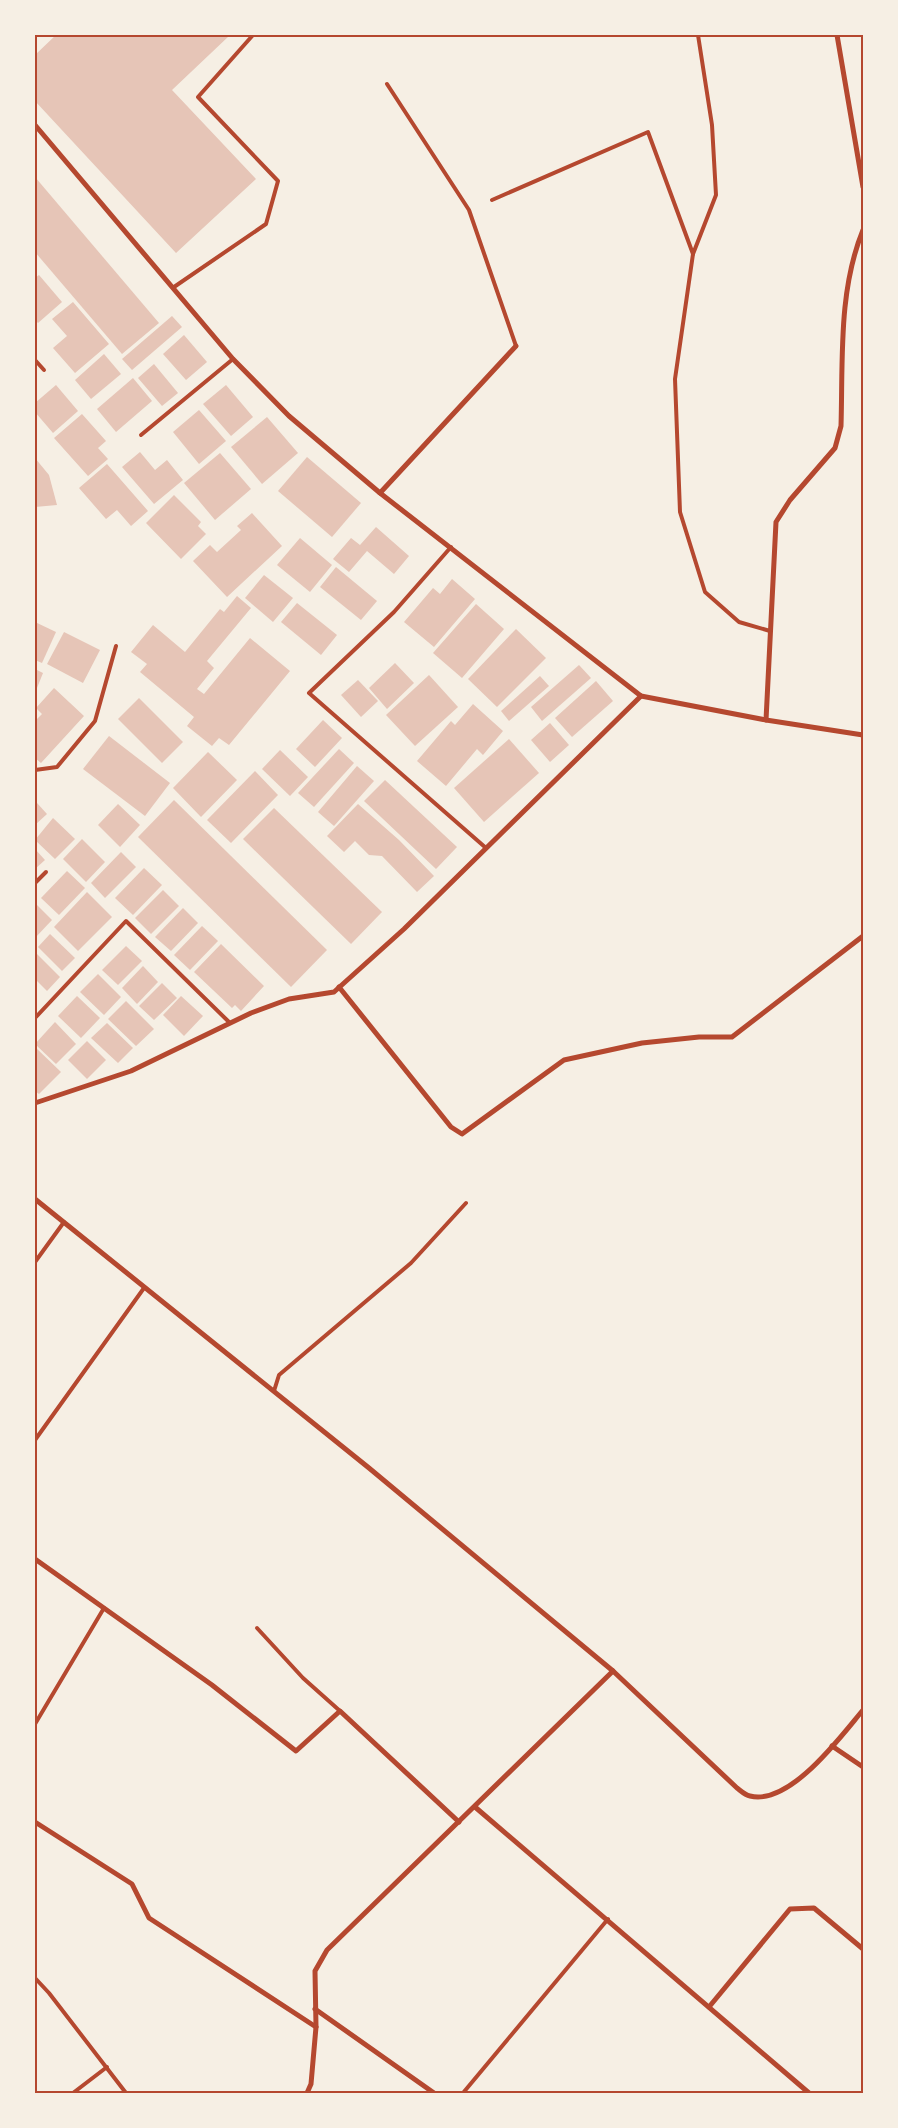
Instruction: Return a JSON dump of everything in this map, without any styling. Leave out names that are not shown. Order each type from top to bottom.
[{"type":"street","points":[[837,35],[863,187]]},
{"type":"street","points":[[35,125],[233,359],[289,416],[380,493],[641,696],[766,720],[863,735]]},
{"type":"street","points":[[766,720],[776,522],[795,493],[835,448],[841,426],[846,288],[853,256],[863,230]]},
{"type":"street","points":[[380,493],[516,346]]},
{"type":"street","points":[[35,1103],[131,1071],[230,1023],[289,999],[334,992],[404,929],[641,696]]},
{"type":"street","points":[[339,987],[451,1127],[462,1134],[564,1060],[642,1043],[699,1037],[732,1037],[863,936]]},
{"type":"street","points":[[35,1199],[274,1391],[613,1671],[737,1788],[749,1796],[761,1796],[778,1792],[806,1773],[863,1710]]},
{"type":"street","points":[[35,1559],[212,1685],[296,1751],[340,1711],[459,1822]]},
{"type":"street","points":[[307,2093],[311,2084],[316,2027],[314,1971],[327,1950],[613,1671]]},
{"type":"street","points":[[832,1746],[863,1767]]},
{"type":"street","points":[[475,1807],[809,2093]]},
{"type":"street","points":[[35,1822],[132,1884],[148,1918],[316,2027]]},
{"type":"street","points":[[709,2007],[790,1909],[814,1908],[863,1949]]},
{"type":"street","points":[[315,2009],[434,2093]]},
{"type":"lane","points":[[174,287],[266,224],[278,181],[198,97],[253,35]]},
{"type":"lane","points":[[698,35],[712,125],[716,195],[693,254],[675,379],[680,512],[705,592],[739,622],[770,631]]},
{"type":"lane","points":[[387,84],[469,210],[516,346]]},
{"type":"lane","points":[[492,200],[648,132],[693,254]]},
{"type":"lane","points":[[141,435],[233,359]]},
{"type":"lane","points":[[35,360],[44,370]]},
{"type":"lane","points":[[450,546],[394,612],[310,693],[486,848]]},
{"type":"lane","points":[[35,770],[57,767],[95,720],[116,646]]},
{"type":"lane","points":[[35,884],[46,872]]},
{"type":"lane","points":[[35,1018],[126,921],[230,1023]]},
{"type":"lane","points":[[274,1391],[279,1375],[410,1263],[466,1203]]},
{"type":"lane","points":[[35,1262],[64,1222]]},
{"type":"lane","points":[[35,1440],[144,1288]]},
{"type":"lane","points":[[35,1724],[104,1608]]},
{"type":"lane","points":[[257,1628],[303,1678],[340,1711]]},
{"type":"lane","points":[[463,2093],[608,1919]]},
{"type":"lane","points":[[35,1978],[49,1993],[126,2093]]},
{"type":"lane","points":[[73,2093],[107,2067]]},
{"type":"building","points":[[56,35],[229,36],[172,90],[256,179],[176,253],[35,101],[35,55]]},
{"type":"building","points":[[35,177],[159,323],[122,354],[35,252]]},
{"type":"building","points":[[39,275],[62,302],[38,323],[35,320],[35,278]]},
{"type":"building","points":[[73,302],[109,344],[75,373],[53,348],[67,336],[52,319]]},
{"type":"building","points":[[172,316],[182,327],[132,370],[122,359]]},
{"type":"building","points":[[184,335],[207,362],[186,380],[163,354]]},
{"type":"building","points":[[104,354],[121,374],[91,399],[75,380]]},
{"type":"building","points":[[154,364],[178,393],[162,406],[138,378]]},
{"type":"building","points":[[133,378],[152,401],[116,432],[97,409]]},
{"type":"building","points":[[56,385],[78,411],[53,433],[35,412],[35,403]]},
{"type":"building","points":[[226,385],[253,417],[231,436],[203,404]]},
{"type":"building","points":[[199,410],[226,441],[199,464],[173,432]]},
{"type":"building","points":[[82,414],[106,441],[98,448],[108,459],[88,476],[54,438]]},
{"type":"building","points":[[267,417],[298,453],[262,484],[231,447]]},
{"type":"building","points":[[140,452],[155,470],[167,460],[183,480],[154,504],[122,467]]},
{"type":"building","points":[[220,453],[251,489],[215,520],[184,483]]},
{"type":"building","points":[[307,457],[361,503],[332,537],[278,491]]},
{"type":"building","points":[[35,458],[49,475],[57,505],[35,507]]},
{"type":"building","points":[[107,464],[148,511],[131,526],[117,510],[106,519],[79,488]]},
{"type":"building","points":[[174,495],[201,522],[198,526],[206,534],[181,559],[146,523]]},
{"type":"building","points":[[252,513],[282,546],[227,597],[193,561],[210,545],[217,552],[241,530],[237,526]]},
{"type":"building","points":[[376,527],[409,556],[394,574],[367,551],[349,572],[333,559],[351,538],[360,545]]},
{"type":"building","points":[[300,538],[332,565],[310,592],[277,565]]},
{"type":"building","points":[[336,567],[377,601],[361,620],[320,587]]},
{"type":"building","points":[[264,575],[293,598],[273,622],[245,598]]},
{"type":"building","points":[[452,579],[475,599],[434,647],[404,622],[433,588],[440,594]]},
{"type":"building","points":[[237,596],[251,608],[207,661],[214,668],[197,689],[204,694],[250,638],[290,671],[229,745],[219,738],[212,746],[187,726],[194,717],[140,672],[147,664],[131,652],[153,625],[185,652],[220,609],[224,612]]},
{"type":"building","points":[[297,603],[337,635],[321,655],[281,622]]},
{"type":"building","points":[[476,604],[504,629],[462,678],[433,653]]},
{"type":"building","points":[[35,622],[56,632],[42,663],[35,660]]},
{"type":"building","points":[[516,629],[546,658],[497,707],[468,679]]},
{"type":"building","points":[[64,632],[100,650],[83,683],[47,664]]},
{"type":"building","points":[[395,663],[414,683],[387,709],[369,688]]},
{"type":"building","points":[[579,665],[591,678],[542,721],[531,707]]},
{"type":"building","points":[[35,669],[43,673],[35,693]]},
{"type":"building","points":[[429,675],[458,707],[415,746],[386,715]]},
{"type":"building","points":[[540,676],[549,686],[509,721],[501,711]]},
{"type":"building","points":[[358,680],[378,701],[361,717],[341,695]]},
{"type":"building","points":[[596,681],[613,701],[572,737],[555,718]]},
{"type":"building","points":[[54,688],[84,716],[41,763],[35,758],[35,721],[42,714],[36,708]]},
{"type":"building","points":[[139,698],[183,742],[162,763],[118,719]]},
{"type":"building","points":[[473,704],[503,731],[483,755],[477,749],[446,786],[417,761],[451,721],[455,725]]},
{"type":"building","points":[[323,720],[342,738],[315,767],[296,749]]},
{"type":"building","points":[[550,723],[569,745],[550,762],[531,740]]},
{"type":"building","points":[[109,736],[170,783],[145,816],[83,769]]},
{"type":"building","points":[[509,739],[539,773],[484,822],[454,788]]},
{"type":"building","points":[[339,749],[354,763],[314,807],[298,793]]},
{"type":"building","points":[[280,750],[308,777],[290,796],[262,769]]},
{"type":"building","points":[[208,752],[237,780],[201,817],[173,788]]},
{"type":"building","points":[[357,766],[374,781],[334,826],[318,812]]},
{"type":"building","points":[[255,771],[278,795],[231,843],[207,820]]},
{"type":"building","points":[[385,780],[457,847],[436,869],[364,801]]},
{"type":"building","points":[[174,800],[327,950],[291,987],[138,837]]},
{"type":"building","points":[[37,803],[47,814],[35,825],[35,804]]},
{"type":"building","points":[[118,804],[140,825],[120,847],[98,825]]},
{"type":"building","points":[[358,804],[399,840],[434,876],[417,892],[382,856],[369,855],[355,841],[344,852],[327,836]]},
{"type":"building","points":[[274,808],[382,912],[351,944],[243,839]]},
{"type":"building","points":[[53,818],[75,839],[55,859],[35,840]]},
{"type":"building","points":[[82,839],[105,862],[86,882],[63,859]]},
{"type":"building","points":[[35,849],[45,860],[35,869]]},
{"type":"building","points":[[121,852],[136,867],[105,898],[91,883]]},
{"type":"building","points":[[144,868],[162,885],[133,915],[115,898]]},
{"type":"building","points":[[67,871],[85,888],[59,915],[41,898]]},
{"type":"building","points":[[163,890],[179,906],[151,934],[135,918]]},
{"type":"building","points":[[87,892],[112,917],[78,951],[54,927]]},
{"type":"building","points":[[35,903],[52,920],[35,938]]},
{"type":"building","points":[[183,908],[198,923],[171,951],[155,937]]},
{"type":"building","points":[[202,926],[218,941],[190,970],[174,955]]},
{"type":"building","points":[[50,934],[75,958],[62,971],[38,947]]},
{"type":"building","points":[[221,944],[264,986],[241,1011],[235,1005],[232,1008],[194,972]]},
{"type":"building","points":[[126,946],[142,961],[118,985],[102,970]]},
{"type":"building","points":[[35,952],[60,977],[47,991],[35,979]]},
{"type":"building","points":[[143,966],[158,982],[137,1004],[122,988]]},
{"type":"building","points":[[98,974],[121,997],[104,1015],[80,992]]},
{"type":"building","points":[[162,983],[177,998],[154,1020],[139,1006]]},
{"type":"building","points":[[77,996],[100,1018],[81,1038],[58,1016]]},
{"type":"building","points":[[181,996],[203,1016],[184,1036],[163,1015]]},
{"type":"building","points":[[126,1001],[154,1029],[136,1046],[108,1019]]},
{"type":"building","points":[[55,1022],[76,1044],[56,1064],[35,1044]]},
{"type":"building","points":[[107,1023],[133,1048],[118,1063],[91,1038]]},
{"type":"building","points":[[87,1041],[106,1060],[87,1079],[68,1060]]},
{"type":"building","points":[[35,1047],[61,1072],[39,1094],[35,1091]]}]
